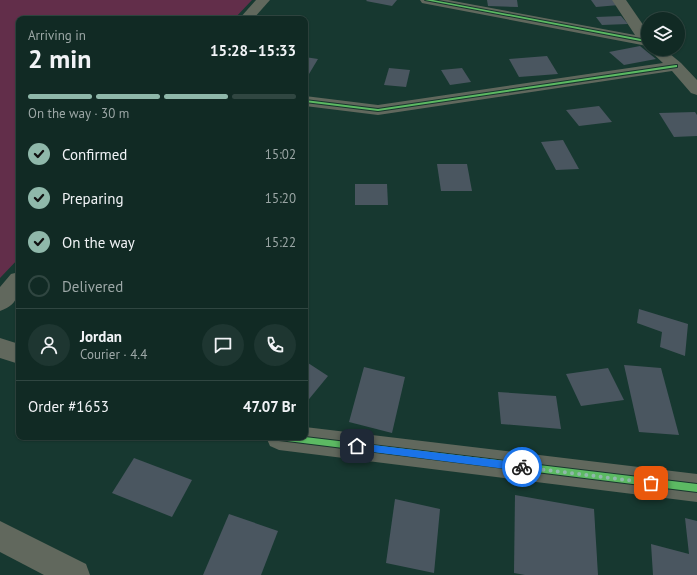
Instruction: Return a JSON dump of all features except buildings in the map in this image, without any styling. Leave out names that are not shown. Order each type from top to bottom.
[{"type":"street","points":[[249,16],[263,0]]},
{"type":"street","points":[[427,0],[641,42]]},
{"type":"street","points":[[619,0],[641,31]]},
{"type":"street","points":[[664,56],[676,66],[697,90]]},
{"type":"street","points":[[308,101],[378,110],[676,66]]},
{"type":"street","points":[[0,302],[16,283]]},
{"type":"street","points":[[0,348],[16,353]]},
{"type":"street","points":[[304,440],[697,488]]},
{"type":"street","points":[[0,536],[75,575]]},
{"type":"shaded area","points":[[0,0],[252,0],[237,16],[16,16],[16,261],[0,278]]},
{"type":"cycle path","points":[[427,0],[641,40]]},
{"type":"cycle path","points":[[308,101],[378,110],[676,66]]},
{"type":"cycle path","points":[[304,440],[697,488]]},
{"type":"way so far","points":[[522,467],[651,483]]},
{"type":"route","points":[[357,446],[522,467]]}]
